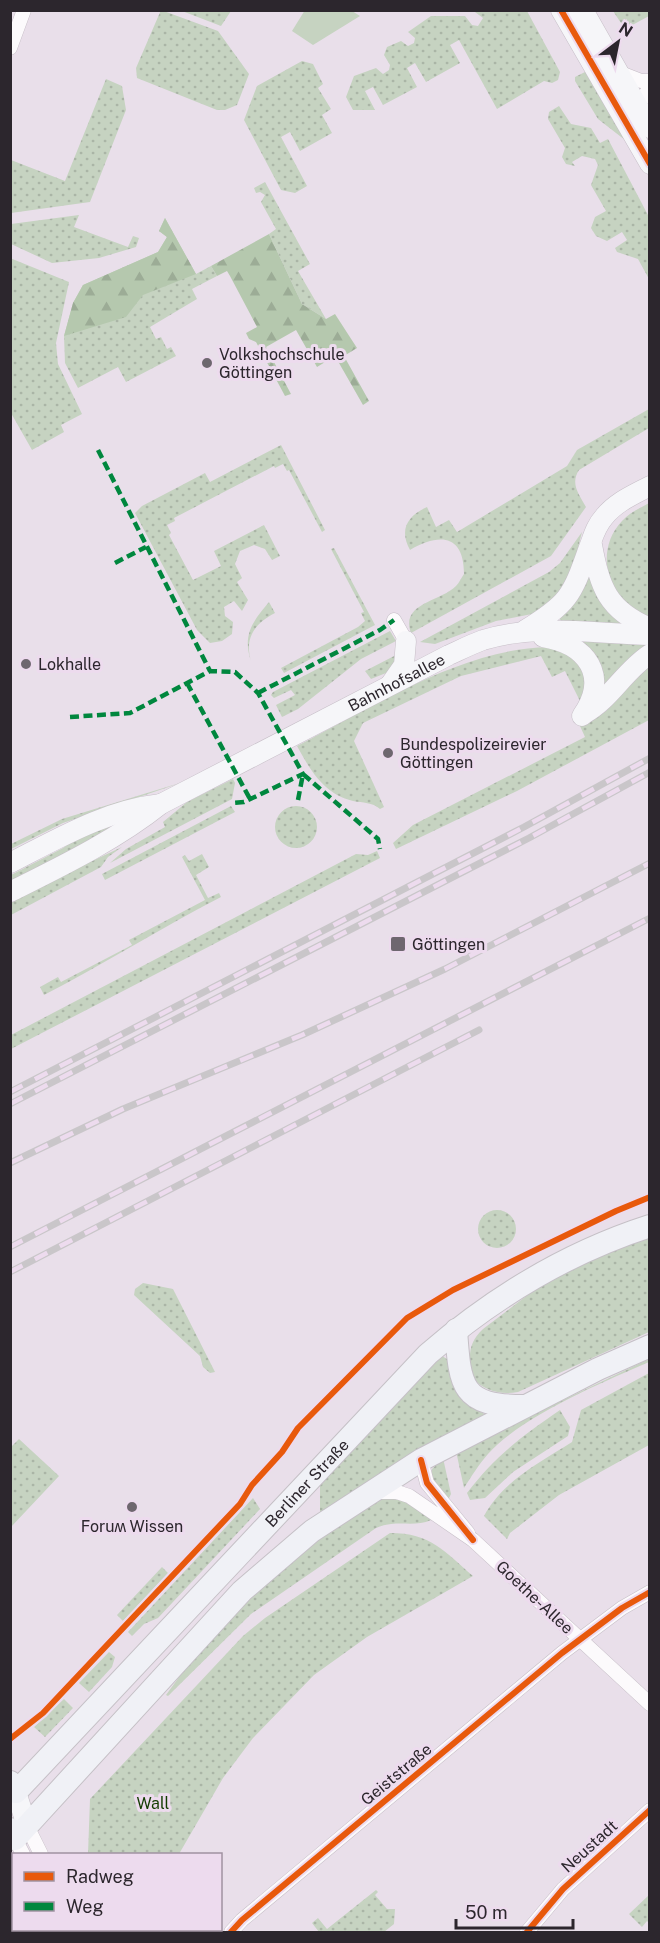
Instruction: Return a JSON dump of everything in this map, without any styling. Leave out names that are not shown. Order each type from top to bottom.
[{"type":"main road","points":[[561,10],[614,100],[641,120]]},
{"type":"main road","points":[[583,10],[618,72],[641,120],[650,164]]},
{"type":"main road","points":[[520,632],[564,603],[580,577],[596,528],[609,511],[650,486]]},
{"type":"main road","points":[[592,542],[598,577],[610,601],[625,615],[650,628]]},
{"type":"main road","name":"Bahnhofsallee","points":[[10,892],[63,866],[140,821],[161,804],[388,686],[483,640],[520,632],[561,630],[650,635]]},
{"type":"main road","points":[[520,632],[563,642],[586,657],[594,682],[589,705],[582,716],[602,702],[631,669],[650,654]]},
{"type":"main road","points":[[388,686],[404,665],[406,642],[421,652],[449,655]]},
{"type":"main road","name":"Bahnhofsallee","points":[[10,863],[97,819],[137,806],[161,804]]},
{"type":"main road","name":"Berliner Straße","points":[[12,1791],[429,1354],[456,1330],[533,1276],[579,1253],[650,1226]]},
{"type":"main road","points":[[456,1330],[459,1371],[468,1391],[491,1404],[529,1406]]},
{"type":"main road","points":[[17,1839],[242,1591],[312,1532],[422,1460],[598,1369],[650,1346]]},
{"type":"main road","points":[[12,1791],[17,1839]]},
{"type":"street","points":[[10,48],[24,10]]},
{"type":"street","points":[[618,72],[650,81]]},
{"type":"street","points":[[641,120],[650,87]]},
{"type":"street","name":"Bahnhofsallee","points":[[394,620],[406,642]]},
{"type":"street","name":"Goethe-Allee","points":[[422,1460],[427,1483],[473,1540]]},
{"type":"street","name":"Goethe-Allee","points":[[371,1492],[397,1492],[409,1496],[473,1540],[650,1704]]},
{"type":"street","name":"Geiststraße","points":[[231,1932],[248,1914],[580,1639],[647,1593]]},
{"type":"street","name":"Neustadt","points":[[527,1932],[563,1889],[650,1810]]},
{"type":"street","points":[[17,1839],[39,1853]]},
{"type":"green space","points":[[161,10],[218,31],[249,74],[237,105],[225,110],[217,110],[137,78],[136,68]]},
{"type":"green space","points":[[305,10],[352,11],[360,16],[313,45],[292,31]]},
{"type":"green space","points":[[480,10],[527,11],[560,72],[558,80],[552,83],[544,81],[497,109],[459,40],[450,45],[460,63],[426,82],[415,63],[407,68],[417,87],[383,105],[373,87],[365,91],[375,110],[353,110],[346,97],[354,76],[376,68],[383,74],[389,70],[390,65],[384,55],[387,47],[401,41],[408,46],[414,43],[415,38],[408,32],[431,16],[465,16],[472,25],[478,26],[483,18],[475,12]]},
{"type":"green space","points":[[182,11],[231,11],[221,26]]},
{"type":"green space","points":[[613,11],[649,11],[649,16],[625,29]]},
{"type":"green space","points":[[302,61],[313,64],[323,84],[318,88],[331,109],[322,115],[332,133],[300,151],[290,132],[281,137],[307,186],[295,193],[281,190],[244,120],[257,86]]},
{"type":"green space","points":[[587,71],[625,140],[598,119],[575,81],[575,77]]},
{"type":"green space","points":[[106,79],[122,86],[126,110],[90,202],[11,213],[11,160],[65,181]]},
{"type":"green space","points":[[559,106],[571,124],[591,128],[600,143],[608,139],[649,217],[649,279],[638,259],[617,252],[615,248],[627,240],[622,232],[607,241],[596,236],[591,228],[595,217],[606,211],[591,185],[598,165],[595,159],[582,156],[572,162],[575,166],[566,164],[562,157],[565,148],[548,119],[549,112]]},
{"type":"green space","points":[[265,182],[310,264],[298,271],[326,319],[302,304],[269,234],[276,229],[261,202],[265,195],[260,192],[256,193],[254,188]]},
{"type":"green space","points":[[79,215],[74,227],[128,247],[133,236],[139,238],[136,247],[99,258],[52,263],[11,244],[11,224]]},
{"type":"green space","points":[[165,218],[196,274],[211,266],[217,276],[192,289],[197,299],[150,327],[156,339],[161,337],[167,349],[171,347],[176,356],[126,382],[118,367],[78,388],[65,363],[64,336],[73,303],[83,285],[158,252],[167,237],[159,231]]},
{"type":"green space","points":[[165,218],[196,274],[143,295],[126,317],[64,336],[73,303],[83,285],[158,252],[167,237],[159,231]]},
{"type":"green space","points":[[269,234],[302,304],[326,319],[335,314],[357,348],[344,356],[369,401],[363,405],[335,356],[317,367],[296,330],[266,347],[291,394],[285,396],[256,342],[249,339],[246,333],[257,327],[227,271],[217,276],[211,266]]},
{"type":"green space","points":[[10,258],[69,282],[56,343],[58,364],[82,414],[61,425],[64,432],[32,450],[11,413]]},
{"type":"green space","points":[[649,409],[649,428],[579,470],[575,484],[586,507],[551,556],[411,633],[409,623],[416,609],[449,591],[457,585],[464,574],[460,551],[455,544],[440,540],[431,541],[410,550],[405,530],[414,515],[427,507],[436,527],[449,520],[457,532],[567,466],[577,450]]},
{"type":"green space","points":[[281,445],[325,530],[322,532],[289,470],[287,471],[283,464],[275,468],[274,466],[174,518],[175,521],[167,525],[171,533],[169,535],[193,580],[221,566],[214,551],[264,525],[280,556],[272,560],[265,549],[254,545],[240,551],[235,564],[242,578],[237,582],[248,600],[242,611],[234,601],[224,607],[225,616],[233,622],[232,634],[222,641],[210,643],[197,630],[135,513],[142,506],[205,473],[210,482]]},
{"type":"green space","points":[[649,503],[649,616],[635,610],[615,590],[609,576],[607,562],[608,548],[613,534],[622,521]]},
{"type":"green space","points":[[582,532],[571,575],[558,598],[537,613],[496,621],[435,644],[420,642],[549,572],[560,563]]},
{"type":"green space","points":[[334,548],[375,625],[284,673],[281,668],[358,627],[365,621],[361,613],[364,612],[331,549]]},
{"type":"green space","points":[[585,568],[627,627],[562,622],[557,615]]},
{"type":"green space","points":[[269,602],[275,613],[262,621],[253,632],[249,652],[248,643],[249,636],[254,622]]},
{"type":"green space","points":[[390,631],[396,641],[361,659],[298,709],[282,717],[276,705],[295,695],[291,690],[274,698],[271,695],[273,692]]},
{"type":"green space","points":[[575,639],[649,644],[605,697]]},
{"type":"green space","points":[[548,647],[568,655],[580,666],[585,682],[581,703],[565,671],[552,677],[541,656],[461,676],[363,723],[354,741],[384,807],[380,809],[371,804],[343,798],[326,787],[307,764],[297,746],[386,698],[450,669],[515,650]]},
{"type":"green space","points":[[398,654],[391,671],[371,679],[365,671]]},
{"type":"green space","points":[[649,666],[649,720],[517,791],[396,849],[393,843],[413,825],[585,737],[580,726],[606,711]]},
{"type":"green space","points":[[233,779],[235,783],[232,799],[110,863],[126,849],[165,827],[163,822],[187,802]]},
{"type":"green space","points":[[183,782],[63,823],[11,849],[11,844],[62,819]]},
{"type":"green space","points":[[231,806],[235,812],[105,880],[102,874]]},
{"type":"green space","points":[[296,806],[311,812],[317,827],[311,842],[296,848],[281,842],[275,827],[281,812]]},
{"type":"green space","points":[[138,816],[11,882],[11,875],[63,848],[85,832]]},
{"type":"green space","points":[[122,847],[108,857],[101,867],[11,915],[11,899]]},
{"type":"green space","points":[[377,851],[380,858],[11,1049],[11,1035],[356,854],[368,855]]},
{"type":"green space","points":[[202,854],[209,867],[196,875],[208,898],[219,893],[221,897],[44,995],[40,987],[58,977],[61,982],[132,945],[129,940],[205,900],[182,857],[185,855],[189,861]]},
{"type":"green space","points":[[497,1210],[511,1215],[516,1229],[511,1243],[497,1248],[483,1243],[478,1229],[483,1215]]},
{"type":"green space","points":[[649,1235],[649,1332],[518,1392],[493,1391],[472,1378],[470,1351],[474,1340],[483,1329],[542,1284],[573,1265]]},
{"type":"green space","points":[[143,1283],[173,1289],[215,1372],[210,1373],[203,1367],[200,1356],[134,1295],[135,1289]]},
{"type":"green space","points":[[442,1356],[447,1359],[472,1407],[488,1416],[320,1514],[320,1481]]},
{"type":"green space","points":[[649,1359],[649,1362],[564,1401],[521,1426],[488,1454],[464,1488],[456,1451]]},
{"type":"green space","points":[[649,1373],[649,1445],[559,1495],[510,1533],[507,1539],[484,1516],[501,1493],[535,1465],[572,1442],[581,1410]]},
{"type":"green space","points":[[560,1410],[570,1427],[568,1436],[513,1472],[485,1498],[470,1500],[467,1493],[499,1457]]},
{"type":"green space","points":[[19,1439],[59,1476],[11,1527],[11,1447]]},
{"type":"green space","points":[[443,1458],[451,1494],[448,1500],[431,1476],[432,1469]]},
{"type":"green space","points":[[253,1498],[260,1509],[158,1618],[144,1624],[132,1636],[128,1632]]},
{"type":"green space","points":[[387,1498],[411,1504],[431,1520],[383,1525],[376,1528],[251,1614],[168,1696],[166,1695],[198,1651],[278,1570],[371,1501]]},
{"type":"green space","name":"Wall","points":[[390,1533],[416,1536],[427,1540],[445,1551],[473,1576],[367,1637],[314,1675],[253,1738],[223,1778],[180,1853],[88,1853],[90,1799],[243,1636],[265,1618]]},
{"type":"green space","points":[[162,1567],[168,1573],[123,1621],[117,1615]]},
{"type":"green space","points":[[109,1652],[115,1657],[112,1667],[89,1692],[79,1683]]},
{"type":"green space","points":[[64,1699],[73,1708],[45,1737],[34,1727]]},
{"type":"green space","points":[[376,1890],[378,1892],[375,1895],[387,1909],[395,1909],[394,1924],[384,1932],[319,1932],[312,1923],[318,1918],[327,1929]]},
{"type":"green space","points":[[649,1895],[649,1923],[647,1921],[642,1927],[629,1914]]},
{"type":"railway","points":[[10,1092],[524,827],[650,758]]},
{"type":"railway","points":[[10,1104],[529,838],[650,772]]},
{"type":"railway","points":[[10,1163],[123,1109],[302,1035],[445,969],[650,863]]},
{"type":"railway","points":[[10,1247],[650,918]]},
{"type":"railway","points":[[10,1272],[479,1030]]},
{"type":"marked path","points":[[98,450],[210,671]]},
{"type":"marked path","points":[[115,563],[146,547]]},
{"type":"marked path","points":[[258,693],[380,630],[394,620]]},
{"type":"marked path","points":[[70,717],[130,713],[210,671],[235,672],[258,693],[303,774],[244,802],[232,803]]},
{"type":"marked path","points":[[187,683],[250,799]]},
{"type":"marked path","points":[[298,800],[303,774],[378,839],[380,849]]},
{"type":"cycle path","points":[[561,10],[650,164]]},
{"type":"cycle path","points":[[10,1739],[43,1713],[240,1504],[252,1485],[282,1452],[298,1428],[407,1318],[453,1290],[616,1211],[650,1197]]},
{"type":"cycle path","points":[[421,1460],[427,1483],[473,1540]]},
{"type":"cycle path","points":[[231,1932],[242,1920],[562,1653],[622,1608],[650,1592]]},
{"type":"cycle path","points":[[527,1932],[563,1889],[650,1810]]},
{"type":"place","name":"Volkshochschule Göttingen","points":[[207,363]]},
{"type":"place","name":"Lokhalle","points":[[26,664]]},
{"type":"place","name":"Bundespolizeirevier Göttingen","points":[[388,753]]},
{"type":"place","name":"Göttingen","points":[[398,944]]},
{"type":"place","name":"Foruʍ Wissen","points":[[132,1507]]}]
